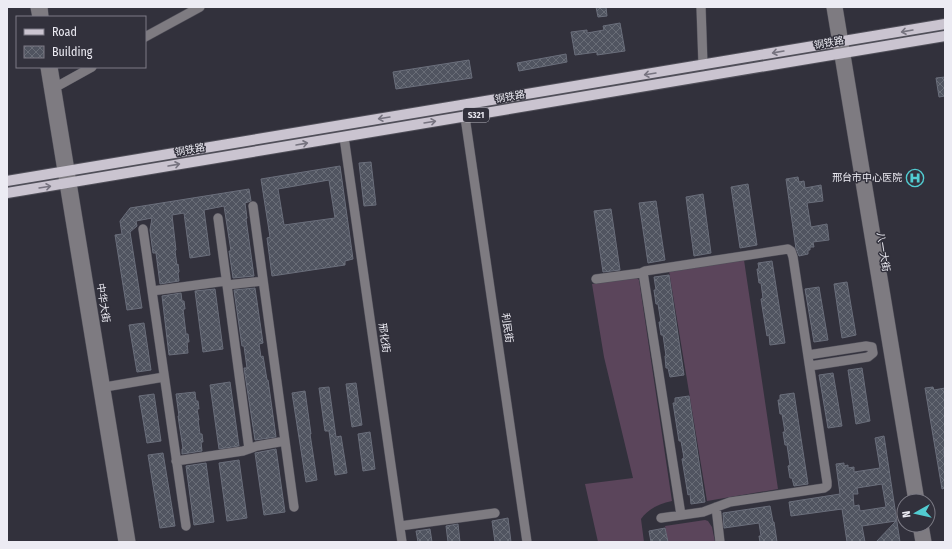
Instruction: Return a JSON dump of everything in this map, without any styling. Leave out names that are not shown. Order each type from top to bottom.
[{"type":"main road","name":"钢铁路","points":[[7,181],[945,24]]},
{"type":"main road","name":"钢铁路","points":[[7,193],[945,36]]},
{"type":"street","points":[[146,36],[200,7]]},
{"type":"street","points":[[701,7],[703,65]]},
{"type":"street","name":"八一大街","points":[[831,7],[842,53],[919,493]]},
{"type":"street","name":"八一大街","points":[[838,7],[840,42]]},
{"type":"street","name":"八一大街","points":[[842,53],[912,493]]},
{"type":"street","name":"中华大街","points":[[45,68],[68,183],[123,542]]},
{"type":"street","name":"中华大街","points":[[53,68],[66,171]]},
{"type":"street","points":[[56,87],[90,68]]},
{"type":"street","name":"利民街","points":[[465,117],[526,542]]},
{"type":"street","name":"邢化街","points":[[344,137],[402,542]]},
{"type":"street","name":"中华大街","points":[[68,183],[131,542]]},
{"type":"street","points":[[253,206],[294,507]]},
{"type":"street","points":[[218,218],[249,449]]},
{"type":"street","points":[[143,229],[186,526]]},
{"type":"street","points":[[596,280],[788,249],[791,251],[793,257],[827,482],[826,486],[824,488],[730,502],[703,512],[661,518]]},
{"type":"street","points":[[643,272],[681,515]]},
{"type":"street","points":[[152,291],[226,283],[263,281]]},
{"type":"street","points":[[808,355],[866,346],[872,347],[872,350]]},
{"type":"street","points":[[872,350],[888,348]]},
{"type":"street","points":[[810,366],[868,357],[873,353],[872,350]]},
{"type":"street","points":[[105,387],[164,377]]},
{"type":"street","points":[[176,461],[243,451],[257,446],[285,441]]},
{"type":"street","points":[[716,507],[720,542]]},
{"type":"street","points":[[400,526],[495,513]]},
{"type":"shaded area","points":[[744,260],[778,489],[707,501],[669,271]]},
{"type":"shaded area","points":[[637,278],[639,280],[672,501],[655,507],[647,512],[641,519],[644,542],[598,542],[585,484],[633,478],[604,357],[592,284]]},
{"type":"shaded area","points":[[705,520],[708,521],[712,527],[715,542],[668,542],[665,526]]},
{"type":"building","points":[[596,7],[606,7],[607,16],[598,17]]},
{"type":"building","points":[[620,23],[625,51],[597,55],[597,52],[575,55],[571,32],[587,30],[587,33],[604,30],[603,26]]},
{"type":"building","points":[[566,54],[567,62],[519,71],[517,63]]},
{"type":"building","points":[[469,60],[472,78],[396,89],[393,72]]},
{"type":"building","points":[[945,77],[945,96],[939,97],[936,78]]},
{"type":"building","points":[[371,162],[376,205],[364,206],[359,163]]},
{"type":"building","points":[[340,166],[353,259],[345,261],[345,265],[272,276],[267,238],[270,237],[261,179]],"holes":[[[329,180],[335,218],[284,225],[278,189]]]},
{"type":"building","points":[[798,177],[799,182],[804,181],[805,188],[821,185],[823,201],[807,203],[811,227],[827,224],[829,240],[813,242],[814,247],[810,247],[808,254],[799,256],[796,249],[786,179]]},
{"type":"building","points":[[748,184],[757,245],[740,248],[731,187]]},
{"type":"building","points":[[249,189],[251,201],[245,203],[254,276],[233,278],[229,251],[231,251],[224,206],[204,210],[210,255],[190,258],[184,213],[172,215],[179,281],[160,284],[156,253],[153,253],[150,230],[152,218],[136,221],[137,226],[130,232],[142,308],[127,310],[115,235],[122,234],[120,221],[130,208]]},
{"type":"building","points":[[703,194],[711,253],[694,256],[686,197]]},
{"type":"building","points":[[656,201],[665,260],[648,263],[639,203]]},
{"type":"building","points":[[611,209],[620,270],[603,272],[594,211]]},
{"type":"building","points":[[772,261],[785,343],[770,345],[769,335],[767,336],[761,299],[763,298],[761,283],[759,283],[757,269],[759,269],[758,263]]},
{"type":"building","points":[[669,275],[684,375],[670,377],[668,368],[666,368],[663,335],[661,335],[659,322],[661,322],[654,290],[656,290],[654,277]]},
{"type":"building","points":[[847,282],[856,335],[842,338],[834,284]]},
{"type":"building","points":[[819,287],[828,340],[814,342],[805,289]]},
{"type":"building","points":[[255,288],[263,343],[259,344],[261,357],[263,356],[268,380],[276,437],[255,440],[244,368],[247,368],[244,346],[242,346],[234,290]]},
{"type":"building","points":[[215,289],[223,349],[203,352],[195,291]]},
{"type":"building","points":[[181,293],[185,309],[183,309],[186,334],[188,334],[189,342],[187,342],[188,353],[169,355],[162,296]]},
{"type":"building","points":[[144,323],[151,370],[137,372],[129,325]]},
{"type":"building","points":[[862,368],[870,421],[856,424],[848,370]]},
{"type":"building","points":[[833,373],[842,426],[828,428],[819,375]]},
{"type":"building","points":[[230,382],[239,446],[219,449],[210,385]]},
{"type":"building","points":[[356,383],[362,425],[352,427],[346,384]]},
{"type":"building","points":[[329,387],[336,437],[341,436],[347,473],[335,475],[329,431],[325,431],[319,388]]},
{"type":"building","points":[[933,387],[934,390],[945,388],[945,449],[943,450],[945,458],[945,488],[942,489],[925,388]]},
{"type":"building","points":[[305,391],[317,480],[306,482],[292,393]]},
{"type":"building","points":[[195,392],[199,409],[197,409],[200,434],[202,434],[203,442],[201,442],[202,451],[182,454],[183,449],[176,394]]},
{"type":"building","points":[[794,393],[808,484],[794,486],[792,478],[790,478],[787,445],[785,445],[783,432],[785,432],[778,400],[780,400],[780,395]]},
{"type":"building","points":[[154,394],[161,441],[147,443],[139,396]]},
{"type":"building","points":[[689,396],[705,502],[691,504],[690,494],[688,495],[682,459],[684,458],[681,441],[679,441],[673,403],[675,403],[675,398]]},
{"type":"building","points":[[370,432],[375,469],[363,471],[358,434]]},
{"type":"building","points":[[884,436],[896,521],[862,526],[865,542],[847,542],[842,509],[791,516],[789,502],[840,494],[836,464],[844,463],[844,466],[848,465],[848,468],[854,467],[854,472],[880,468],[875,438]],"holes":[[[882,484],[886,507],[860,511],[859,505],[854,506],[853,494],[858,494],[857,488]]]},
{"type":"building","points":[[276,449],[285,512],[264,515],[255,453]]},
{"type":"building","points":[[163,453],[175,526],[160,528],[148,455]]},
{"type":"building","points":[[239,460],[247,518],[227,521],[219,463]]},
{"type":"building","points":[[206,463],[214,522],[194,525],[186,466]]},
{"type":"building","points":[[770,506],[777,542],[760,542],[759,536],[761,536],[759,523],[724,528],[723,513]]},
{"type":"building","points":[[508,518],[511,542],[495,542],[492,521]]},
{"type":"building","points":[[896,521],[896,533],[899,533],[900,542],[876,542]]},
{"type":"building","points":[[458,524],[460,542],[448,542],[446,526]]},
{"type":"building","points":[[665,528],[668,542],[651,542],[649,531]]},
{"type":"building","points":[[430,529],[432,542],[418,542],[416,531]]},
{"type":"place","name":"邢台市中心医院","points":[[915,178]]}]
